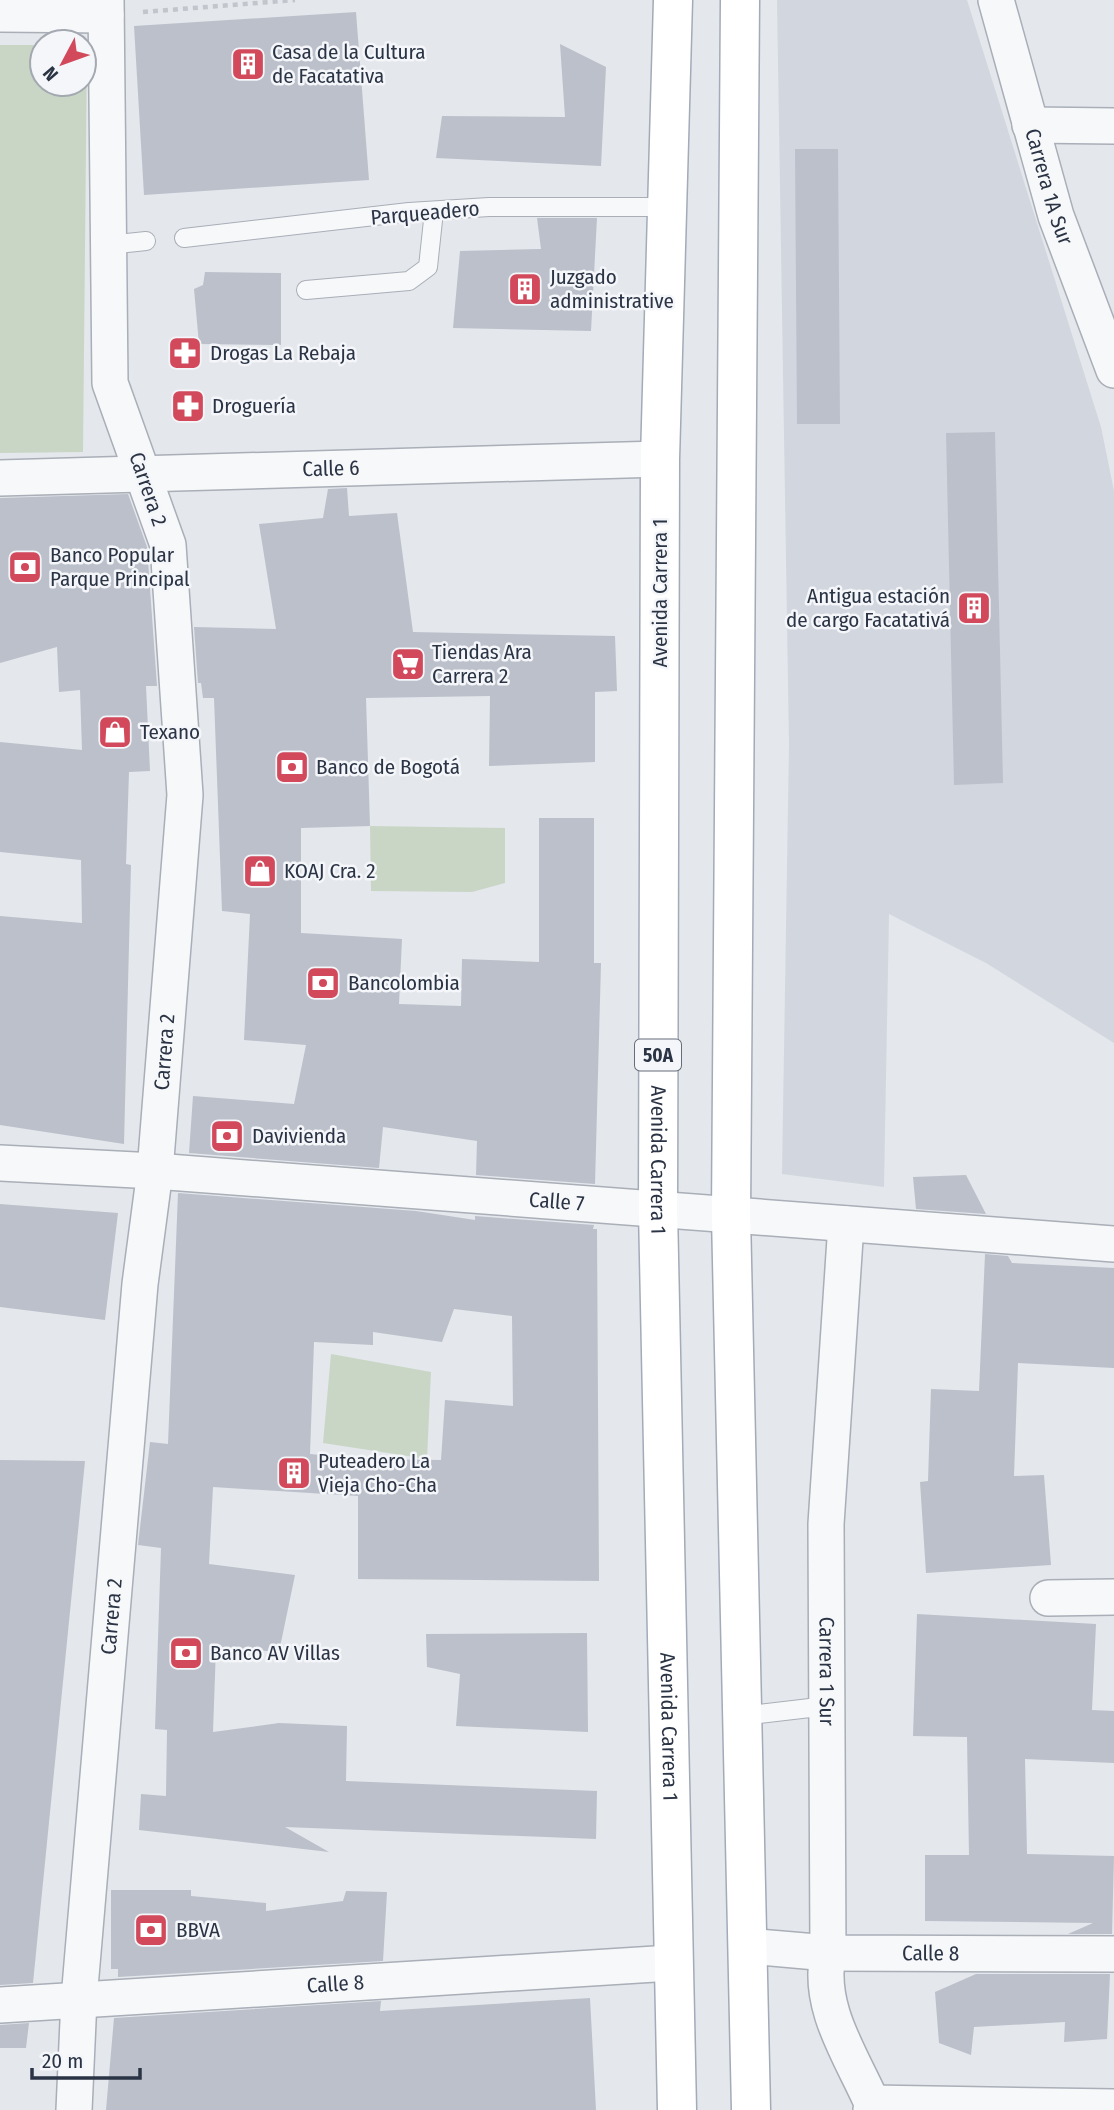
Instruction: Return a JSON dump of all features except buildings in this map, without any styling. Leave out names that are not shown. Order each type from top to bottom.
[{"type":"main road","name":"Avenida Carrera 1","points":[[673,0],[660,459],[658,1210],[671,1962],[677,2110]]},
{"type":"main road","points":[[740,0],[731,1216],[751,2110]]},
{"type":"street","name":"Carrera 1A Sur","points":[[996,0],[1056,216],[1114,370]]},
{"type":"street","points":[[0,14],[106,8]]},
{"type":"street","name":"Carrera 2","points":[[74,2110],[79,1999],[140,1284],[155,1171],[185,794],[168,545],[110,383],[106,8]]},
{"type":"street","points":[[1030,125],[1114,126]]},
{"type":"street","name":"Calle 6","points":[[0,478],[660,459]]},
{"type":"street","name":"Calle 7","points":[[0,1163],[155,1171],[1114,1244]]},
{"type":"street","name":"Carrera 1 Sur","points":[[846,1224],[826,1524],[828,1953],[825,1970],[835,2029],[872,2107]]},
{"type":"street","points":[[1048,1598],[1114,1597]]},
{"type":"street","name":"Calle 8","points":[[747,1946],[828,1953],[1114,1954]]},
{"type":"street","name":"Calle 8","points":[[0,2005],[671,1962]]},
{"type":"street","points":[[872,2107],[1114,2107]]},
{"type":"lane","name":"Parqueadero","points":[[184,239],[489,207],[667,207]]},
{"type":"lane","points":[[306,290],[409,281],[428,267],[434,211]]},
{"type":"lane","points":[[108,245],[146,241]]},
{"type":"lane","points":[[742,1716],[827,1706]]},
{"type":"path","points":[[106,8],[295,0]]},
{"type":"shaded area","points":[[777,0],[967,0],[1101,427],[1114,491],[1114,1043],[986,963],[889,914],[884,1187],[782,1174],[789,745]]},
{"type":"green space","points":[[0,45],[28,45],[28,98],[86,98],[83,452],[0,453]]},
{"type":"green space","points":[[370,826],[505,828],[505,883],[472,892],[371,891]]},
{"type":"green space","points":[[331,1354],[431,1372],[427,1459],[323,1443]]},
{"type":"place","name":"Casa de la Cultura de Facatativa","points":[[248,64]]},
{"type":"place","name":"Juzgado administrative","points":[[525,289]]},
{"type":"place","name":"Drogas La Rebaja","points":[[185,353]]},
{"type":"place","name":"Droguería","points":[[188,406]]},
{"type":"place","name":"Banco Popular Parque Principal","points":[[25,567]]},
{"type":"place","name":"Antigua estación de cargo Facatativá","points":[[974,608]]},
{"type":"place","name":"Tiendas Ara Carrera 2","points":[[408,664]]},
{"type":"place","name":"Texano","points":[[115,732]]},
{"type":"place","name":"Banco de Bogotá","points":[[292,767]]},
{"type":"place","name":"KOAJ Cra. 2","points":[[260,871]]},
{"type":"place","name":"Bancolombia","points":[[323,983]]},
{"type":"place","name":"Davivienda","points":[[227,1136]]},
{"type":"place","name":"Puteadero La Vieja Cho-Cha","points":[[294,1473]]},
{"type":"place","name":"Banco AV Villas","points":[[186,1653]]},
{"type":"place","name":"BBVA","points":[[151,1930]]}]
